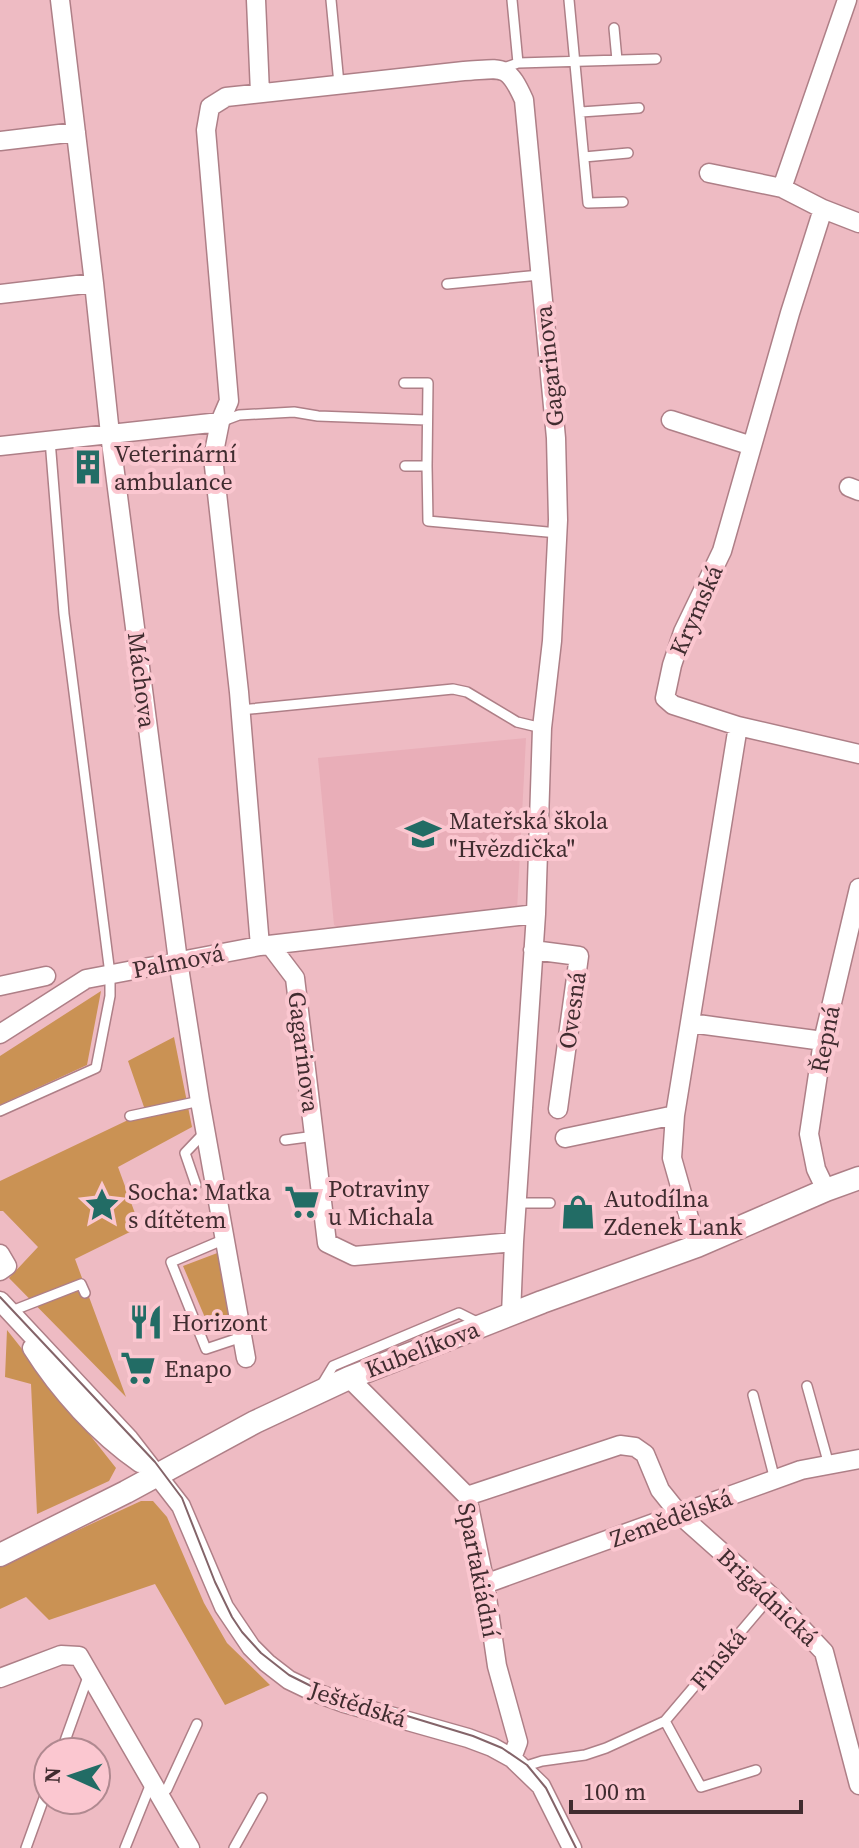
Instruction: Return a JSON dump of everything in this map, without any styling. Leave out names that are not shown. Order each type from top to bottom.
[{"type":"street","name":"Máchova","points":[[60,0],[110,434],[178,961],[246,1358]]},
{"type":"street","points":[[256,0],[260,93]]},
{"type":"street","points":[[782,188],[847,0]]},
{"type":"street","points":[[510,66],[226,97],[210,107],[206,130],[229,401],[220,422],[213,457],[265,945],[536,914]]},
{"type":"street","name":"Gagarinova","points":[[510,66],[524,100],[556,438],[558,533],[552,641],[542,728],[536,914],[511,1315]]},
{"type":"street","points":[[0,141],[76,132]]},
{"type":"street","points":[[709,173],[782,188],[859,223]]},
{"type":"street","name":"Krymská","points":[[823,209],[722,551],[683,632],[665,698],[673,705],[738,726],[859,754]]},
{"type":"street","points":[[0,294],[94,283]]},
{"type":"street","points":[[671,420],[752,446]]},
{"type":"street","points":[[0,446],[220,422]]},
{"type":"street","points":[[697,1246],[672,1158],[675,1115],[738,726]]},
{"type":"street","name":"Řepná","points":[[826,1190],[816,1169],[809,1134],[823,1041],[859,888]]},
{"type":"street","name":"Gagarinova","points":[[265,945],[295,978],[315,1136],[322,1244],[352,1259],[514,1242]]},
{"type":"street","name":"Palmová","points":[[0,1034],[86,979],[265,945]]},
{"type":"street","name":"Ovesná","points":[[533,950],[579,956],[558,1109]]},
{"type":"street","points":[[0,986],[46,976]]},
{"type":"street","points":[[690,1023],[823,1041]]},
{"type":"street","points":[[565,1138],[675,1115]]},
{"type":"street","name":"Kubelíkova","points":[[0,1555],[319,1391],[484,1325],[697,1246],[859,1178]]},
{"type":"street","points":[[0,1254],[7,1266],[0,1271]]},
{"type":"street","name":"Ještědská","points":[[5,1307],[57,1386],[120,1449],[157,1475],[181,1506],[224,1607],[251,1647],[267,1663],[289,1680],[314,1692],[492,1747],[518,1763],[541,1786],[572,1848]]},
{"type":"street","name":"Spartakiádní","points":[[349,1378],[467,1496],[485,1584],[497,1666],[518,1742],[518,1763]]},
{"type":"street","name":"Brigádnická","points":[[467,1496],[620,1445],[635,1447],[645,1454],[660,1490],[680,1515],[771,1596],[824,1652],[859,1785]]},
{"type":"street","name":"Zemědělská","points":[[485,1584],[801,1470],[859,1459]]},
{"type":"street","points":[[0,1678],[61,1655],[79,1656],[190,1848]]},
{"type":"lane","points":[[331,0],[339,84]]},
{"type":"lane","points":[[512,0],[510,66],[656,59]]},
{"type":"lane","points":[[569,0],[588,203],[623,202]]},
{"type":"lane","points":[[614,28],[617,60]]},
{"type":"lane","points":[[581,112],[639,108]]},
{"type":"lane","points":[[584,157],[628,153]]},
{"type":"lane","points":[[447,284],[540,275]]},
{"type":"lane","points":[[404,383],[428,383],[428,521],[558,533]]},
{"type":"lane","points":[[220,422],[239,415],[294,412],[318,416],[426,420]]},
{"type":"lane","points":[[0,1111],[96,1068],[110,996],[110,974],[64,614],[50,440]]},
{"type":"lane","points":[[405,466],[427,466]]},
{"type":"lane","points":[[240,710],[453,689],[467,692],[517,722],[542,728]]},
{"type":"lane","points":[[130,1116],[200,1101]]},
{"type":"lane","points":[[196,1185],[185,1153],[205,1132]]},
{"type":"lane","points":[[285,1140],[315,1136]]},
{"type":"lane","points":[[518,1203],[550,1203]]},
{"type":"lane","points":[[225,1239],[171,1262],[206,1349],[242,1337]]},
{"type":"lane","points":[[5,1307],[81,1284],[85,1293]]},
{"type":"lane","points":[[319,1391],[333,1366],[459,1313],[484,1325]]},
{"type":"lane","points":[[807,1386],[829,1465]]},
{"type":"lane","points":[[753,1395],[775,1480]]},
{"type":"lane","name":"Finská","points":[[518,1763],[596,1751],[665,1721],[771,1596]]},
{"type":"lane","points":[[67,1736],[89,1674]]},
{"type":"lane","points":[[665,1721],[701,1787],[756,1770]]},
{"type":"lane","points":[[125,1848],[157,1788],[167,1789],[197,1724]]},
{"type":"lane","points":[[234,1848],[262,1798]]},
{"type":"lane","points":[[26,1848],[38,1816]]},
{"type":"shaded area","name":"Mateřská škola \"Hvězdička\"","points":[[526,738],[517,910],[344,930],[334,925],[318,758]]},
{"type":"shaded area","points":[[101,991],[87,1065],[0,1105],[0,1056]]},
{"type":"shaded area","points":[[174,1037],[192,1127],[118,1167],[140,1227],[75,1259],[126,1397],[9,1278],[38,1247],[0,1211],[0,1181],[126,1121],[144,1107],[128,1061]]},
{"type":"shaded area","points":[[220,1252],[230,1322],[209,1327],[183,1266]]},
{"type":"shaded area","points":[[7,1330],[116,1468],[109,1481],[37,1514],[31,1384],[5,1377]]},
{"type":"shaded area","points":[[141,1501],[153,1501],[167,1517],[204,1603],[227,1643],[270,1685],[225,1705],[155,1584],[49,1620],[26,1597],[0,1609],[0,1566]]},
{"type":"tram line","points":[[0,1297],[155,1462],[182,1498],[232,1617],[261,1653],[289,1675],[315,1688],[473,1736],[502,1748],[527,1765],[546,1788],[576,1848]]},
{"type":"place","name":"Veterinární ambulance","points":[[88,467]]},
{"type":"place","name":"Mateřská škola \"Hvězdička\"","points":[[423,834]]},
{"type":"place","name":"Potraviny u Michala","points":[[302,1202]]},
{"type":"place","name":"Socha: Matka s dítětem","points":[[102,1205]]},
{"type":"place","name":"Autodílna Zdenek Lank","points":[[578,1212]]},
{"type":"place","name":"Horizont","points":[[146,1322]]},
{"type":"place","name":"Enapo","points":[[138,1368]]}]
